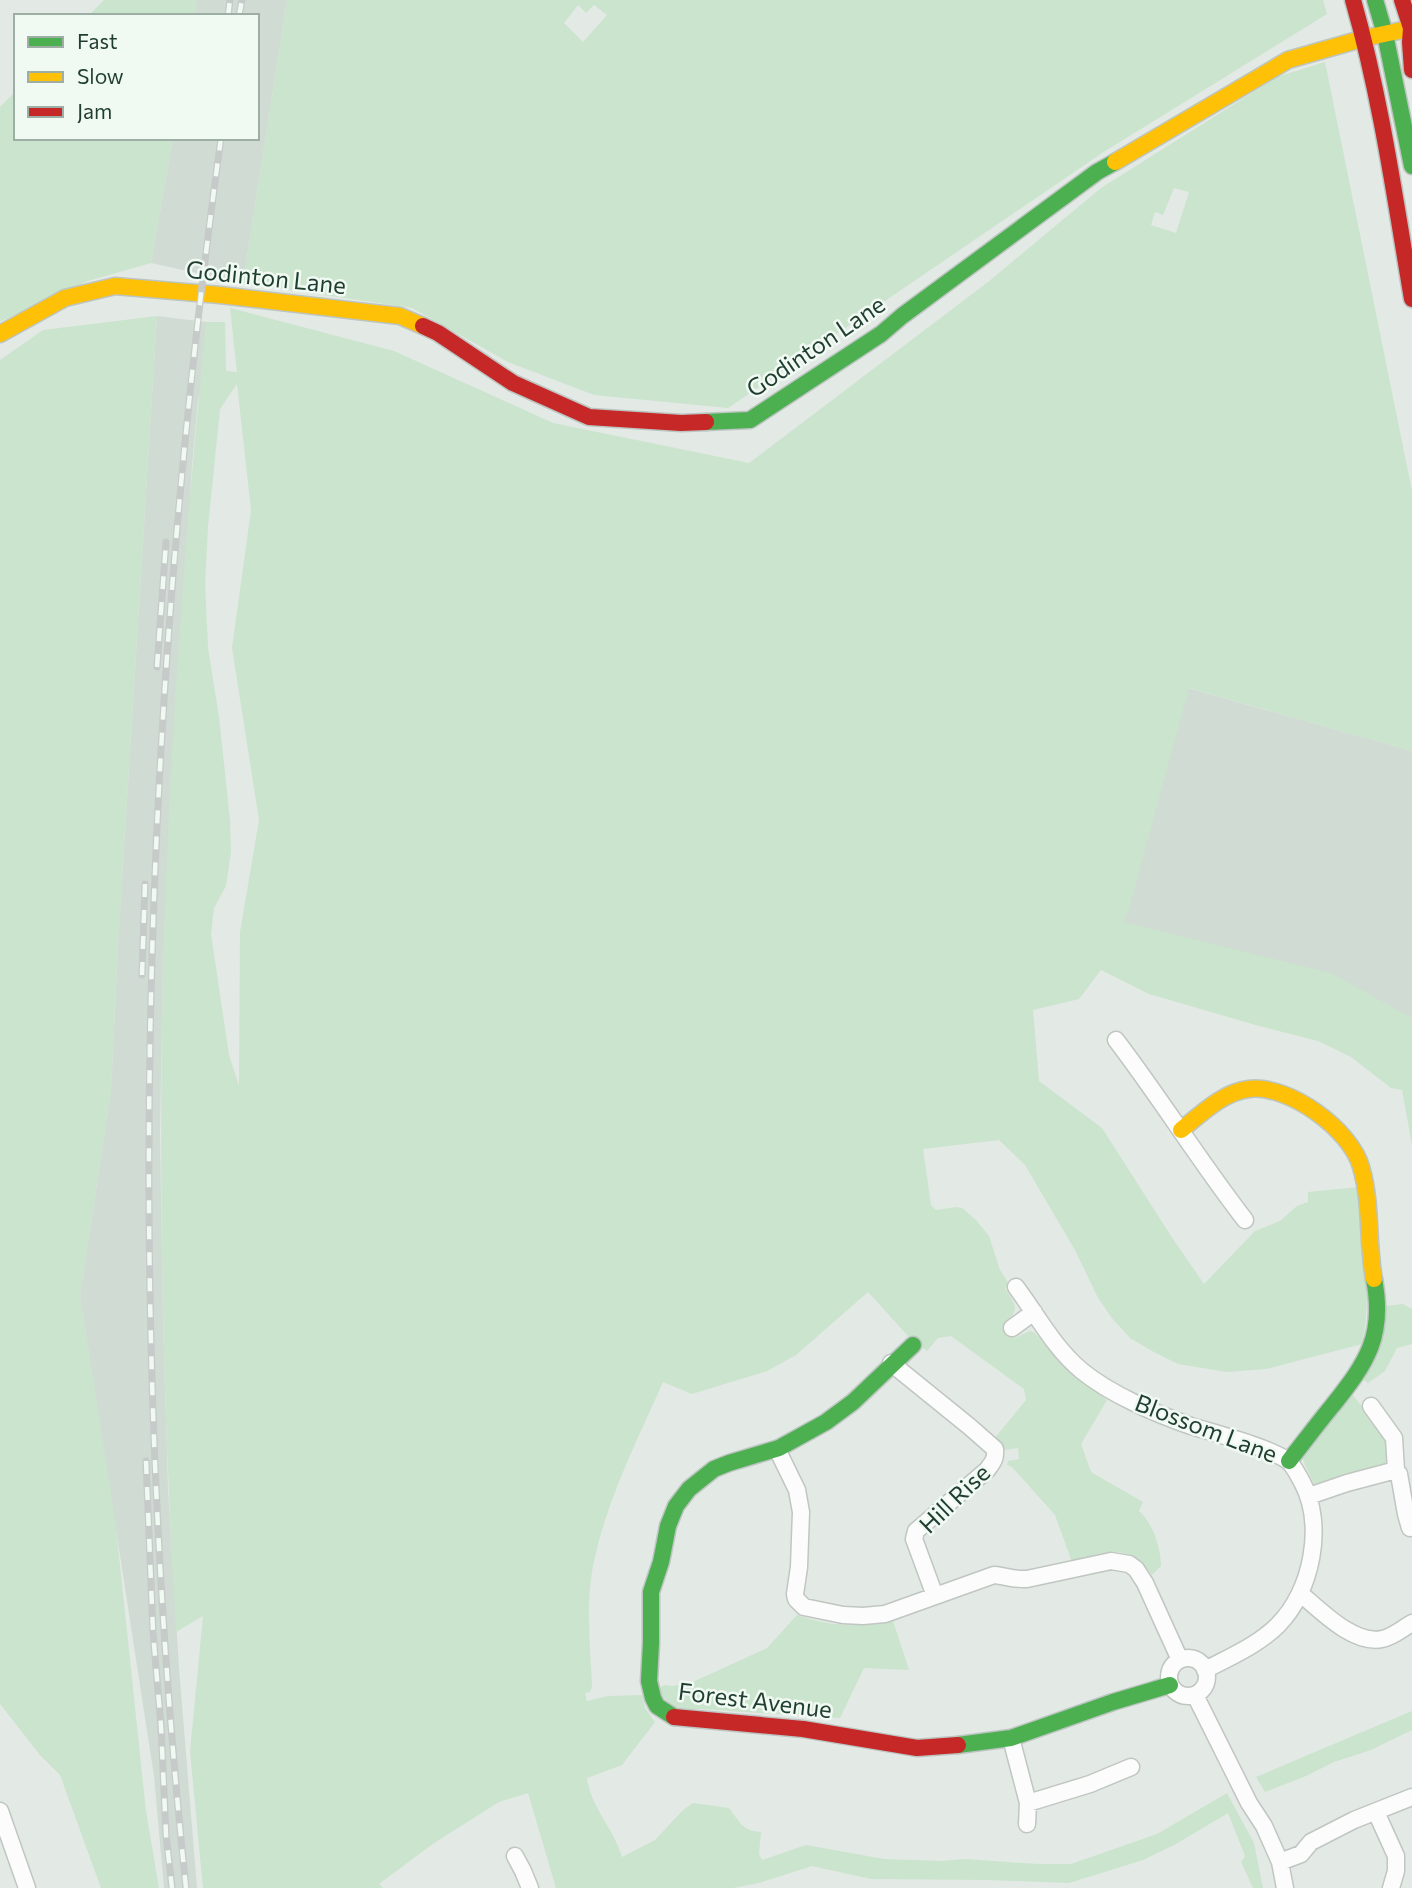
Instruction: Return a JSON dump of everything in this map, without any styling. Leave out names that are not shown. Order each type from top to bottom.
[{"type":"street","points":[[1353,0],[1365,38],[1384,129],[1412,299]]},
{"type":"street","points":[[1376,0],[1412,166]]},
{"type":"street","points":[[1403,1],[1412,28],[1412,70]]},
{"type":"street","name":"Godinton Lane","points":[[0,334],[65,298],[115,286],[240,297],[400,316],[438,333],[513,383],[589,417],[681,423],[750,420],[881,334],[1097,172],[1288,60],[1412,28]]},
{"type":"street","points":[[1116,1041],[1245,1220]]},
{"type":"street","points":[[1181,1130],[1221,1099],[1237,1091],[1254,1088],[1278,1090],[1305,1105],[1338,1130],[1356,1152],[1362,1167],[1370,1258],[1377,1299],[1375,1338],[1368,1358],[1358,1373],[1289,1461]]},
{"type":"street","name":"Blossom Lane","points":[[1016,1287],[1044,1329],[1082,1371],[1118,1394],[1176,1420],[1289,1461],[1309,1496],[1314,1516],[1314,1541],[1301,1594],[1277,1626],[1250,1646],[1205,1670]]},
{"type":"street","points":[[1013,1328],[1034,1312]]},
{"type":"street","name":"Forest Avenue","points":[[912,1345],[840,1412],[777,1449],[715,1469],[698,1480],[676,1507],[665,1534],[651,1597],[652,1640],[649,1675],[650,1691],[656,1706],[675,1717],[803,1729],[916,1748],[973,1745],[1011,1738],[1112,1702],[1170,1685]]},
{"type":"street","name":"Hill Rise","points":[[891,1363],[995,1449],[994,1461],[987,1469],[916,1531],[914,1539],[935,1596]]},
{"type":"street","points":[[1371,1406],[1394,1438],[1396,1470],[1410,1528]]},
{"type":"street","points":[[777,1449],[797,1490],[801,1511],[795,1594],[799,1603],[804,1606],[820,1611],[863,1616],[886,1614],[994,1576],[1027,1579],[1111,1561],[1129,1564],[1136,1569],[1180,1660]]},
{"type":"street","points":[[1309,1496],[1396,1470]]},
{"type":"street","points":[[1301,1594],[1334,1622],[1365,1638],[1381,1640],[1412,1623]]},
{"type":"street","points":[[1180,1660],[1195,1660],[1205,1670],[1205,1685],[1195,1695],[1180,1694],[1170,1685],[1170,1671],[1180,1660]]},
{"type":"street","points":[[1195,1695],[1249,1803],[1264,1826],[1280,1862],[1285,1888]]},
{"type":"street","points":[[1011,1738],[1028,1803],[1027,1824]]},
{"type":"street","points":[[1028,1803],[1090,1784],[1131,1767]]},
{"type":"street","points":[[1280,1862],[1301,1854],[1311,1842],[1354,1820],[1412,1797]]},
{"type":"street","points":[[1376,1812],[1396,1856],[1396,1871],[1391,1888]]},
{"type":"street","points":[[2,1822],[27,1888]]},
{"type":"street","points":[[514,1856],[530,1888]]},
{"type":"shaded area","points":[[197,0],[287,0],[243,283],[151,263],[173,140],[259,140],[259,14],[194,14]]},
{"type":"shaded area","points":[[157,316],[225,322],[198,399],[170,805],[163,965],[160,1133],[168,1488],[197,1888],[164,1888],[154,1776],[80,1296],[111,1091]]},
{"type":"shaded area","points":[[1188,688],[1412,751],[1412,1049],[1117,934]]},
{"type":"green space","points":[[104,0],[197,0],[194,14],[90,14]]},
{"type":"green space","points":[[287,0],[1323,0],[1327,14],[1102,153],[728,408],[594,395],[508,362],[412,308],[243,283]],"holes":[[[578,5],[586,13],[594,5],[607,15],[583,42],[564,23]]]},
{"type":"green space","points":[[1325,62],[1412,491],[1412,751],[1189,688],[1128,913],[1123,922],[1331,973],[1412,1018],[1412,1145],[1402,1090],[1391,1088],[1351,1057],[1318,1041],[1149,994],[1101,970],[1079,999],[1033,1010],[1039,1081],[1102,1128],[1204,1284],[1255,1231],[1280,1221],[1297,1206],[1308,1202],[1308,1192],[1359,1187],[1367,1286],[1362,1344],[1266,1369],[1227,1372],[1178,1364],[1130,1338],[1111,1317],[1025,1165],[999,1140],[923,1149],[931,1205],[936,1210],[962,1208],[989,1236],[1000,1270],[1009,1284],[1005,1288],[1015,1306],[1015,1310],[1005,1322],[1015,1338],[1030,1331],[1035,1333],[1080,1380],[1107,1400],[1081,1444],[1091,1472],[1143,1502],[1139,1511],[1155,1537],[1161,1566],[1152,1575],[1135,1557],[1116,1552],[1072,1562],[1055,1515],[1012,1467],[1007,1465],[1008,1461],[1019,1459],[1018,1448],[1005,1450],[994,1439],[1026,1400],[1024,1389],[951,1336],[938,1338],[927,1351],[909,1337],[868,1292],[796,1355],[767,1371],[692,1394],[663,1382],[616,1490],[595,1557],[589,1605],[592,1686],[590,1692],[585,1693],[587,1701],[608,1696],[642,1695],[645,1708],[655,1722],[622,1765],[587,1778],[593,1799],[622,1857],[655,1840],[693,1803],[729,1808],[745,1828],[761,1832],[759,1854],[762,1860],[806,1845],[884,1859],[965,1859],[1071,1864],[1157,1834],[1227,1793],[1254,1843],[1263,1888],[1253,1888],[1241,1862],[1245,1856],[1228,1813],[1143,1860],[1069,1883],[871,1879],[812,1866],[759,1883],[733,1888],[556,1888],[528,1793],[499,1802],[434,1843],[379,1884],[383,1888],[203,1888],[190,1751],[203,1616],[176,1632],[165,1382],[161,1132],[163,966],[174,724],[191,483],[206,322],[225,322],[226,371],[237,372],[230,308],[394,351],[553,423],[749,463],[988,282],[1101,188],[1277,77]],"holes":[[[1174,188],[1189,192],[1176,233],[1151,225],[1155,212],[1163,215]],[[237,384],[251,510],[232,648],[259,820],[240,932],[239,1085],[229,1055],[211,934],[214,908],[226,886],[231,852],[219,717],[208,648],[205,584],[220,409]]]},
{"type":"green space","points":[[14,93],[14,140],[173,140],[151,263],[88,281],[0,322],[0,107]]},
{"type":"green space","points":[[157,316],[111,1091],[80,1296],[115,1518],[146,1811],[159,1888],[101,1888],[60,1775],[40,1755],[0,1704],[0,360],[43,330]]},
{"type":"green space","points":[[1403,1304],[1412,1309],[1412,1344],[1397,1348],[1385,1371],[1368,1383],[1364,1380],[1385,1306]]},
{"type":"green space","points":[[1351,1393],[1390,1441],[1390,1459],[1382,1468],[1316,1488],[1303,1459]]},
{"type":"green space","points":[[797,1615],[844,1625],[893,1621],[909,1670],[864,1668],[840,1718],[699,1709],[676,1711],[656,1689],[665,1685],[695,1681],[767,1648]]},
{"type":"green space","points":[[1412,1711],[1412,1730],[1371,1750],[1334,1762],[1265,1792],[1256,1777]]},
{"type":"railway","points":[[228,14],[230,0]]},
{"type":"railway","points":[[239,14],[242,0]]},
{"type":"railway","points":[[186,1888],[167,1670],[154,1451],[149,1232],[151,1012],[159,793],[173,574],[194,356],[221,140]]},
{"type":"railway","points":[[157,667],[166,542]]},
{"type":"railway","points":[[142,975],[145,884]]},
{"type":"railway","points":[[146,1461],[153,1632],[172,1888]]},
{"type":"traffic: fast","points":[[1375,0],[1385,34],[1412,166]]},
{"type":"traffic: fast","points":[[706,422],[750,420],[881,334],[1097,172],[1115,162]]},
{"type":"traffic: fast","points":[[1289,1461],[1345,1390],[1364,1361],[1375,1333],[1377,1317],[1374,1279]]},
{"type":"traffic: fast","points":[[674,1717],[657,1706],[649,1681],[651,1592],[676,1506],[689,1489],[714,1469],[779,1448],[826,1422],[853,1402],[913,1345]]},
{"type":"traffic: fast","points":[[958,1745],[1011,1738],[1170,1685]]},
{"type":"traffic: slow","points":[[1115,162],[1288,60],[1412,28]]},
{"type":"traffic: slow","points":[[0,334],[65,298],[115,286],[400,316],[423,326]]},
{"type":"traffic: slow","points":[[1181,1130],[1221,1099],[1249,1089],[1265,1089],[1282,1094],[1316,1112],[1345,1139],[1361,1167],[1367,1195],[1374,1279]]},
{"type":"traffic: jam","points":[[1353,0],[1379,111],[1412,299]]},
{"type":"traffic: jam","points":[[1402,0],[1411,28],[1412,70]]},
{"type":"traffic: jam","points":[[423,326],[438,333],[513,383],[589,417],[706,422]]},
{"type":"traffic: jam","points":[[674,1717],[803,1729],[917,1748],[958,1745]]}]
